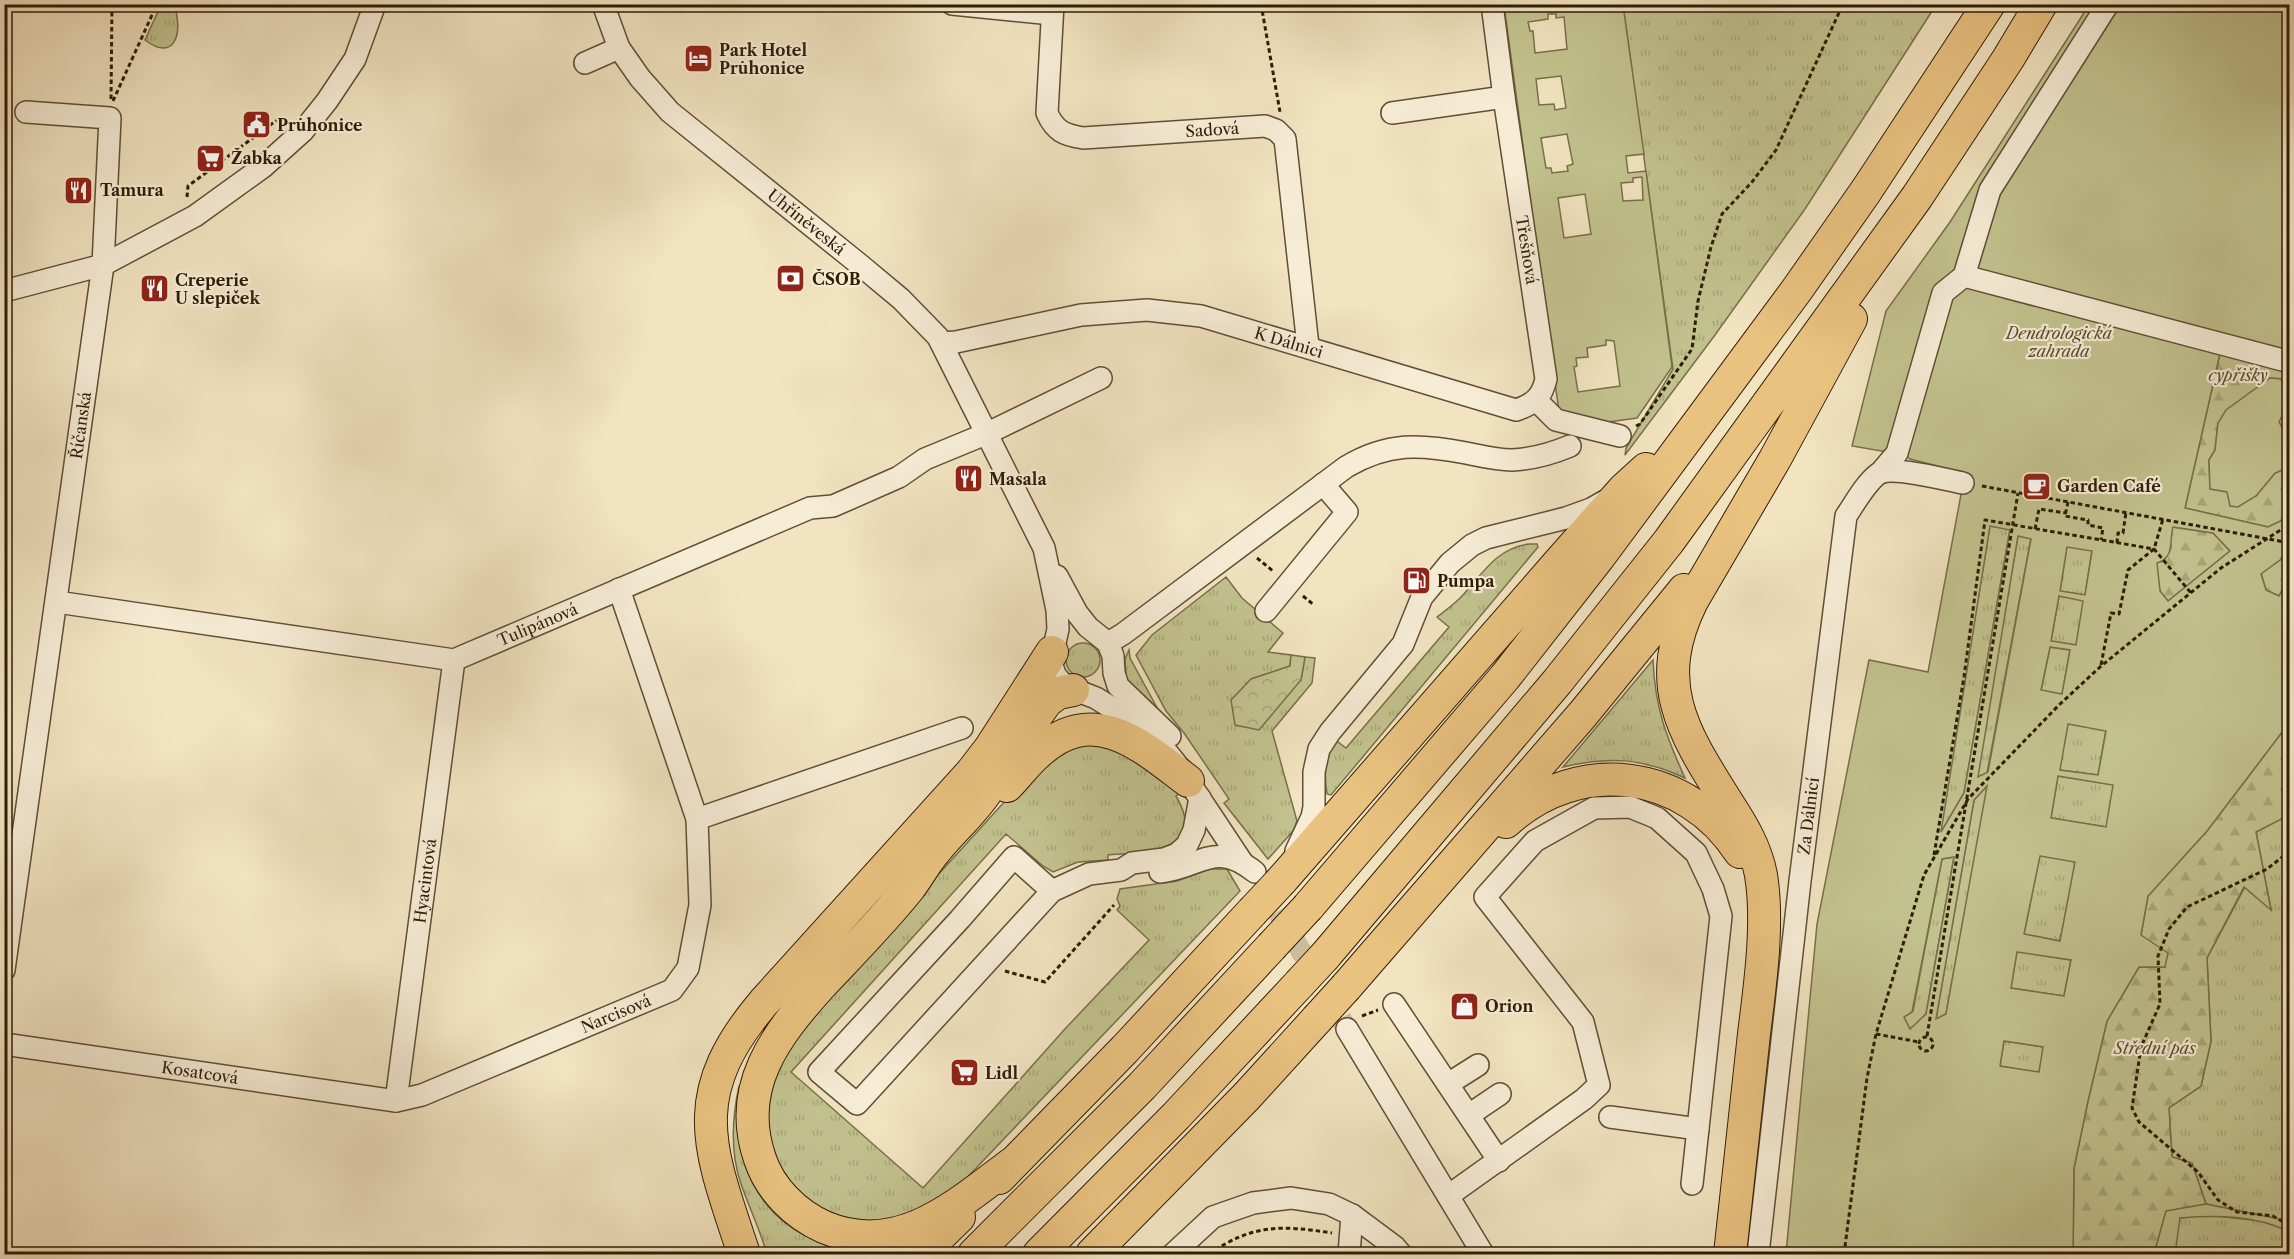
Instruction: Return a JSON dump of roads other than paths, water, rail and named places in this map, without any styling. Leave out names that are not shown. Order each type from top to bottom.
[{"type":"highway","points":[[974,1254],[1142,1086],[1308,907],[1527,650],[1706,415],[1866,191],[1989,4]]},
{"type":"highway","points":[[1039,1254],[1176,1116],[1325,956],[1557,682],[1669,541],[1917,197],[2042,4]]},
{"type":"highway","points":[[1730,1254],[1763,942],[1763,893],[1756,854],[1748,834],[1690,741],[1677,706],[1674,665],[1678,637],[1689,607],[1774,459],[1917,197]]},
{"type":"highway","points":[[921,1254],[1125,1049],[1281,881],[1624,489],[1706,415]]},
{"type":"highway","points":[[1092,1254],[1246,1097],[1432,890],[1657,626],[1705,561],[1774,459]]},
{"type":"highway","points":[[744,1254],[719,1179],[711,1139],[711,1109],[723,1061],[741,1031],[764,1002],[971,772],[991,747],[1054,648]]},
{"type":"highway","points":[[909,888],[935,851],[986,792],[1026,728],[1047,701],[1058,693],[1076,691]]},
{"type":"highway","points":[[1014,1162],[940,1217],[927,1224],[899,1234],[870,1237],[836,1232],[802,1214],[775,1187],[762,1166],[755,1139],[753,1108],[758,1082],[769,1053],[799,1009],[909,888],[943,858],[1040,751],[1067,734],[1087,729],[1118,734],[1138,743],[1194,789]]},
{"type":"highway","points":[[1432,890],[1514,815],[1536,800],[1572,784],[1594,780],[1625,780],[1653,785],[1677,795],[1716,823],[1747,862],[1758,894],[1763,921]]},
{"type":"street","points":[[4,291],[103,265],[195,216],[263,167],[303,131],[327,101],[355,59],[375,4]]},
{"type":"street","name":"Uhříněveská","points":[[603,4],[619,48],[640,78],[670,112],[909,306],[942,343],[1045,551]]},
{"type":"street","points":[[952,4],[1052,9]]},
{"type":"street","name":"Třešňová","points":[[1492,4],[1546,379],[1543,392],[1536,400]]},
{"type":"street","points":[[2108,4],[1990,190],[1964,276],[2289,362]]},
{"type":"street","name":"Sadová","points":[[1052,9],[1047,113],[1053,126],[1065,135],[1083,138],[1265,126],[1276,130],[1285,139],[1308,346]]},
{"type":"street","points":[[585,63],[619,48]]},
{"type":"street","points":[[1392,112],[1504,97]]},
{"type":"street","name":"Říčanská","points":[[4,970],[103,265],[110,118],[26,112]]},
{"type":"street","name":"Za Dálnicí","points":[[1758,1254],[1800,881],[1846,516],[1861,494],[1897,453],[1942,293],[1964,276]]},
{"type":"street","name":"K Dálnici","points":[[942,343],[1081,315],[1147,310],[1201,316],[1308,346],[1516,410],[1536,400]]},
{"type":"street","name":"Tulipánová","points":[[454,660],[810,508],[833,506],[899,477],[925,459],[988,433],[1101,378]]},
{"type":"street","points":[[1536,400],[1556,420],[1620,436]]},
{"type":"street","points":[[1054,648],[1070,632],[1086,630],[1102,638],[1123,634],[1359,459],[1389,448],[1421,446],[1510,460],[1543,456],[1569,446]]},
{"type":"street","points":[[1880,473],[1894,471],[1963,483]]},
{"type":"street","points":[[1266,611],[1347,512],[1323,484]]},
{"type":"street","points":[[1281,881],[1312,817],[1314,772],[1319,749],[1330,732],[1403,644],[1422,597],[1450,563],[1472,544],[1486,538],[1578,515],[1624,489]]},
{"type":"street","points":[[1045,551],[1077,614],[1102,638],[1113,656],[1118,686],[1158,724],[1192,765],[1249,851],[1255,872],[1242,862],[1171,756],[1151,735],[1114,709],[1065,686],[1055,675],[1051,661],[1058,629],[1057,610],[1045,551]]},
{"type":"street","name":"Narcisová","points":[[396,1101],[422,1095],[672,990],[688,968],[700,905],[697,819],[620,589]]},
{"type":"street","points":[[57,602],[454,660]]},
{"type":"street","name":"Hyacintová","points":[[396,1101],[454,660]]},
{"type":"street","points":[[1076,691],[1089,691],[1104,682],[1113,666]]},
{"type":"street","points":[[697,819],[962,728]]},
{"type":"street","points":[[1052,891],[1014,857],[960,920],[819,1071],[857,1104],[1052,891],[1089,874],[1121,870],[1132,863],[1171,857],[1183,849],[1194,830],[1194,789]]},
{"type":"street","points":[[1692,1184],[1698,1129],[1721,916],[1713,889],[1696,854],[1657,818],[1630,807],[1594,808],[1535,841],[1485,897],[1583,1022],[1599,1085],[1613,1126],[1698,1129]]},
{"type":"street","points":[[1121,870],[1132,874],[1167,872],[1205,859],[1224,856],[1242,862]]},
{"type":"street","points":[[1394,1004],[1498,1161]]},
{"type":"street","points":[[1352,1024],[1483,1254]]},
{"type":"street","name":"Kosatcová","points":[[4,1044],[396,1101]]},
{"type":"street","points":[[1448,1084],[1478,1065]]},
{"type":"street","points":[[1448,1196],[1584,1099],[1599,1085]]},
{"type":"street","points":[[1469,1114],[1500,1094]]},
{"type":"street","points":[[1173,1254],[1213,1217],[1253,1203],[1292,1197],[1329,1204],[1350,1235],[1395,1247],[1401,1254]]},
{"type":"tunnel","points":[[1262,885],[1347,1029]]},
{"type":"place","name":"Park Hotel Průhonice","points":[[698,59]]},
{"type":"place","name":"Průhonice","points":[[256,125]]},
{"type":"place","name":"Žabka","points":[[210,158]]},
{"type":"place","name":"Tamura","points":[[79,190]]},
{"type":"place","name":"ČSOB","points":[[791,279]]},
{"type":"place","name":"Creperie U slepiček","points":[[154,289]]},
{"type":"place","name":"Masala","points":[[968,479]]},
{"type":"place","name":"Garden Café","points":[[2036,486]]},
{"type":"place","name":"Pumpa","points":[[1416,581]]},
{"type":"place","name":"Orion","points":[[1464,1006]]},
{"type":"place","name":"Lidl","points":[[964,1073]]},
{"type":"park label","name":"Dendrologická zahrada","points":[[2059,342]]},
{"type":"park label","name":"cypřišky","points":[[2238,375]]},
{"type":"park label","name":"Střední pás","points":[[2155,1048]]}]
